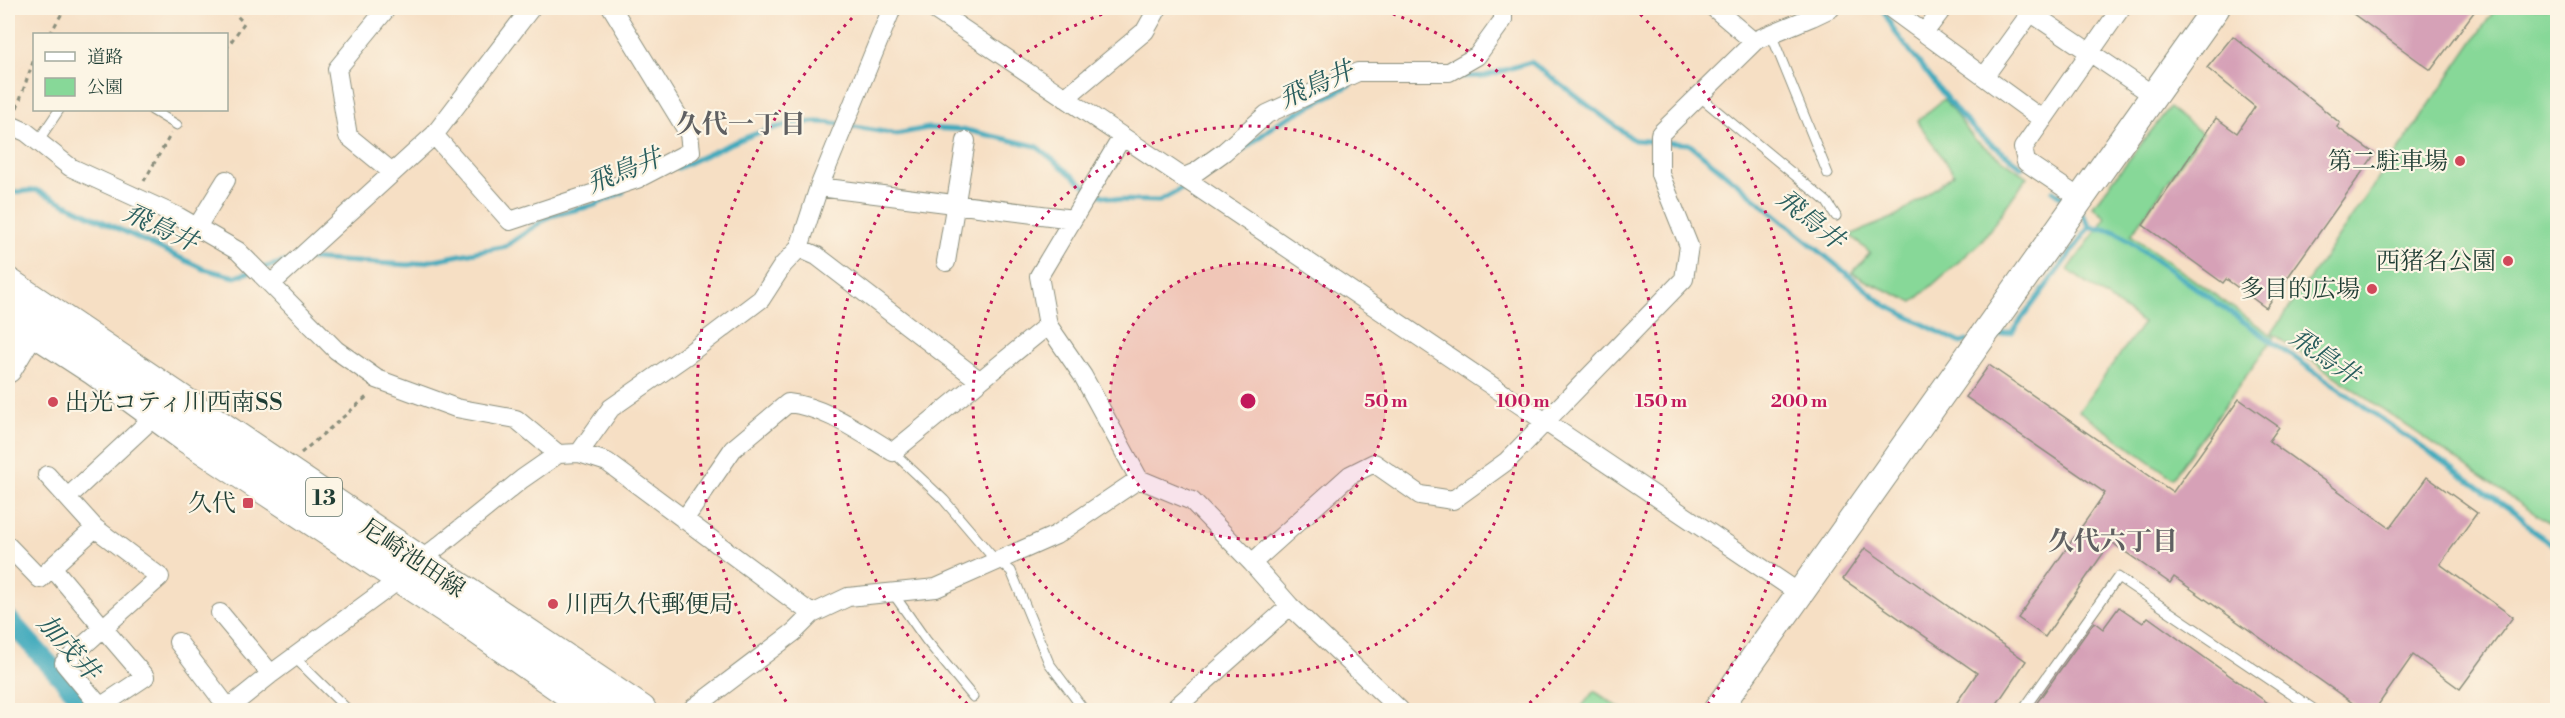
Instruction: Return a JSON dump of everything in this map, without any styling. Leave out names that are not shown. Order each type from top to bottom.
[{"type":"main road","name":"尼崎池田線","points":[[8,283],[30,318],[155,416],[640,711]]},
{"type":"main road","name":"尼崎池田線","points":[[30,318],[409,570],[470,624],[593,711]]},
{"type":"street","points":[[387,8],[337,69],[348,136],[392,172]]},
{"type":"street","points":[[271,284],[434,135],[531,8]]},
{"type":"street","points":[[434,135],[510,220],[637,179],[691,151],[689,134],[612,8]]},
{"type":"street","points":[[579,453],[611,408],[687,355],[760,299],[783,265],[799,248],[819,187],[892,8]]},
{"type":"street","points":[[932,8],[1799,593]]},
{"type":"street","points":[[1065,98],[1145,32],[1158,8]]},
{"type":"street","points":[[1182,178],[1196,172],[1224,152],[1267,114],[1358,72],[1449,72],[1478,56],[1503,20],[1503,8]]},
{"type":"street","points":[[1714,8],[1762,38]]},
{"type":"street","points":[[1252,563],[1350,475],[1374,463],[1420,495],[1453,500],[1507,461],[1684,279],[1689,246],[1660,174],[1660,134],[1762,38],[1831,8]]},
{"type":"street","points":[[1890,8],[2043,120]]},
{"type":"street","points":[[1924,33],[1943,8]]},
{"type":"street","points":[[2081,199],[2026,162],[2023,148],[2121,8]]},
{"type":"street","points":[[1717,711],[2216,8]]},
{"type":"street","points":[[1984,77],[2030,9],[2090,54],[2153,94]]},
{"type":"street","points":[[9,124],[38,141],[70,166],[136,196],[238,251],[336,350],[384,382],[456,408],[516,419],[558,454]]},
{"type":"street","points":[[1122,137],[1039,276],[1048,325],[1083,376],[1139,479],[1192,501],[1290,606],[1400,711]]},
{"type":"street","points":[[946,262],[966,141]]},
{"type":"street","points":[[197,227],[226,180]]},
{"type":"street","points":[[819,187],[1073,219]]},
{"type":"street","points":[[799,248],[826,263],[980,381]]},
{"type":"street","points":[[8,369],[30,318]]},
{"type":"street","points":[[684,520],[733,450],[788,403],[803,405],[839,420],[893,452],[1048,325]]},
{"type":"street","points":[[68,497],[155,416]]},
{"type":"street","points":[[178,642],[227,710],[409,570],[522,479],[558,454],[579,453],[607,462],[812,614]]},
{"type":"street","points":[[47,475],[95,528],[160,577],[103,628],[64,663],[101,709],[145,677],[103,628],[52,567]]},
{"type":"street","points":[[691,711],[794,632],[812,614],[848,597],[936,588],[1056,535],[1139,479]]},
{"type":"street","points":[[8,546],[40,579],[95,528]]},
{"type":"street","points":[[1173,711],[1290,606]]},
{"type":"street","points":[[220,613],[271,674]]},
{"type":"lane","points":[[1762,38],[1827,174]]},
{"type":"lane","points":[[1699,96],[1827,202],[1836,216]]},
{"type":"lane","points":[[38,141],[58,111]]},
{"type":"lane","points":[[154,111],[177,125]]},
{"type":"lane","points":[[893,452],[944,500],[990,554],[1011,571],[1049,663],[1084,711]]},
{"type":"lane","points":[[2023,711],[2118,577],[2314,711]]},
{"type":"lane","points":[[891,591],[926,640],[973,697]]},
{"type":"lane","points":[[294,657],[348,711]]},
{"type":"path","points":[[51,33],[65,8]]},
{"type":"path","points":[[228,46],[244,23],[229,8]]},
{"type":"path","points":[[9,124],[33,62]]},
{"type":"path","points":[[136,196],[177,125]]},
{"type":"path","points":[[296,457],[384,382]]},
{"type":"green space","name":"西猪名公園","points":[[2496,8],[2557,8],[2557,529],[2272,333]]},
{"type":"green space","points":[[1944,99],[1974,139],[2027,177],[1981,242],[1913,302],[1852,273],[1870,253],[1850,235],[1897,216],[1954,174],[1917,121]]},
{"type":"green space","points":[[2169,108],[2202,133],[2131,235],[2274,337],[2173,478],[2079,411],[2143,323],[2068,270],[2106,217],[2093,206]]},
{"type":"green space","points":[[1594,691],[1623,710],[1579,710]]},
{"type":"building","points":[[2345,8],[2477,8],[2431,70]]},
{"type":"building","points":[[2233,36],[2340,123],[2337,127],[2375,154],[2266,308],[2226,279],[2223,283],[2143,225],[2216,118],[2237,133],[2255,107],[2207,68]]},
{"type":"building","points":[[1989,365],[2173,492],[2239,399],[2279,427],[2269,441],[2390,528],[2427,477],[2477,513],[2440,564],[2513,617],[2460,689],[2413,655],[2374,711],[2364,711],[2174,577],[2170,583],[2111,542],[2045,637],[2018,618],[2105,493],[1966,397]]},
{"type":"building","points":[[1865,548],[2026,661],[1992,711],[1951,711],[1977,673],[1843,579]]},
{"type":"building","points":[[2119,607],[2143,623],[2148,617],[2279,711],[2031,711],[2094,622],[2103,629]]},
{"type":"waterway","points":[[1884,12],[1895,32],[1959,114],[1981,136],[2022,167]]},
{"type":"waterway","name":"飛鳥井","points":[[1454,77],[1485,76],[1531,62],[1634,140],[1689,144],[1885,305],[1961,343],[1967,341]]},
{"type":"waterway","name":"飛鳥井","points":[[1198,180],[1216,171],[1276,124],[1350,85]]},
{"type":"waterway","name":"飛鳥井","points":[[678,168],[737,141],[777,127],[798,123],[840,124]]},
{"type":"waterway","name":"飛鳥井","points":[[849,126],[896,134],[928,128],[966,130],[1036,146],[1094,193],[1119,200],[1159,201],[1187,186]]},
{"type":"waterway","name":"飛鳥井","points":[[8,193],[36,190],[204,269],[235,277],[253,271]]},
{"type":"waterway","points":[[2053,191],[2070,203]]},
{"type":"waterway","name":"飛鳥井","points":[[306,259],[409,265],[506,246],[550,216],[595,205],[623,192]]},
{"type":"waterway","points":[[2082,213],[2090,227]]},
{"type":"waterway","name":"飛鳥井","points":[[1994,336],[2012,332],[2090,227],[2115,231],[2521,517],[2532,530],[2558,548]]},
{"type":"waterway","name":"飛鳥井","points":[[262,268],[285,262]]},
{"type":"waterway","name":"加茂井","points":[[8,619],[91,710]]},
{"type":"place","name":"第二駐車場","points":[[2460,161]]},
{"type":"place","name":"西猪名公園","points":[[2508,261]]},
{"type":"place","name":"多目的広場","points":[[2372,289]]},
{"type":"place","name":"出光コティ川西南SS","points":[[53,402]]},
{"type":"place","name":"久代","points":[[248,503]]},
{"type":"place","name":"川西久代郵便局","points":[[553,604]]},
{"type":"district","name":"久代一丁目","points":[[741,124]]},
{"type":"district","name":"久代六丁目","points":[[2113,541]]}]
